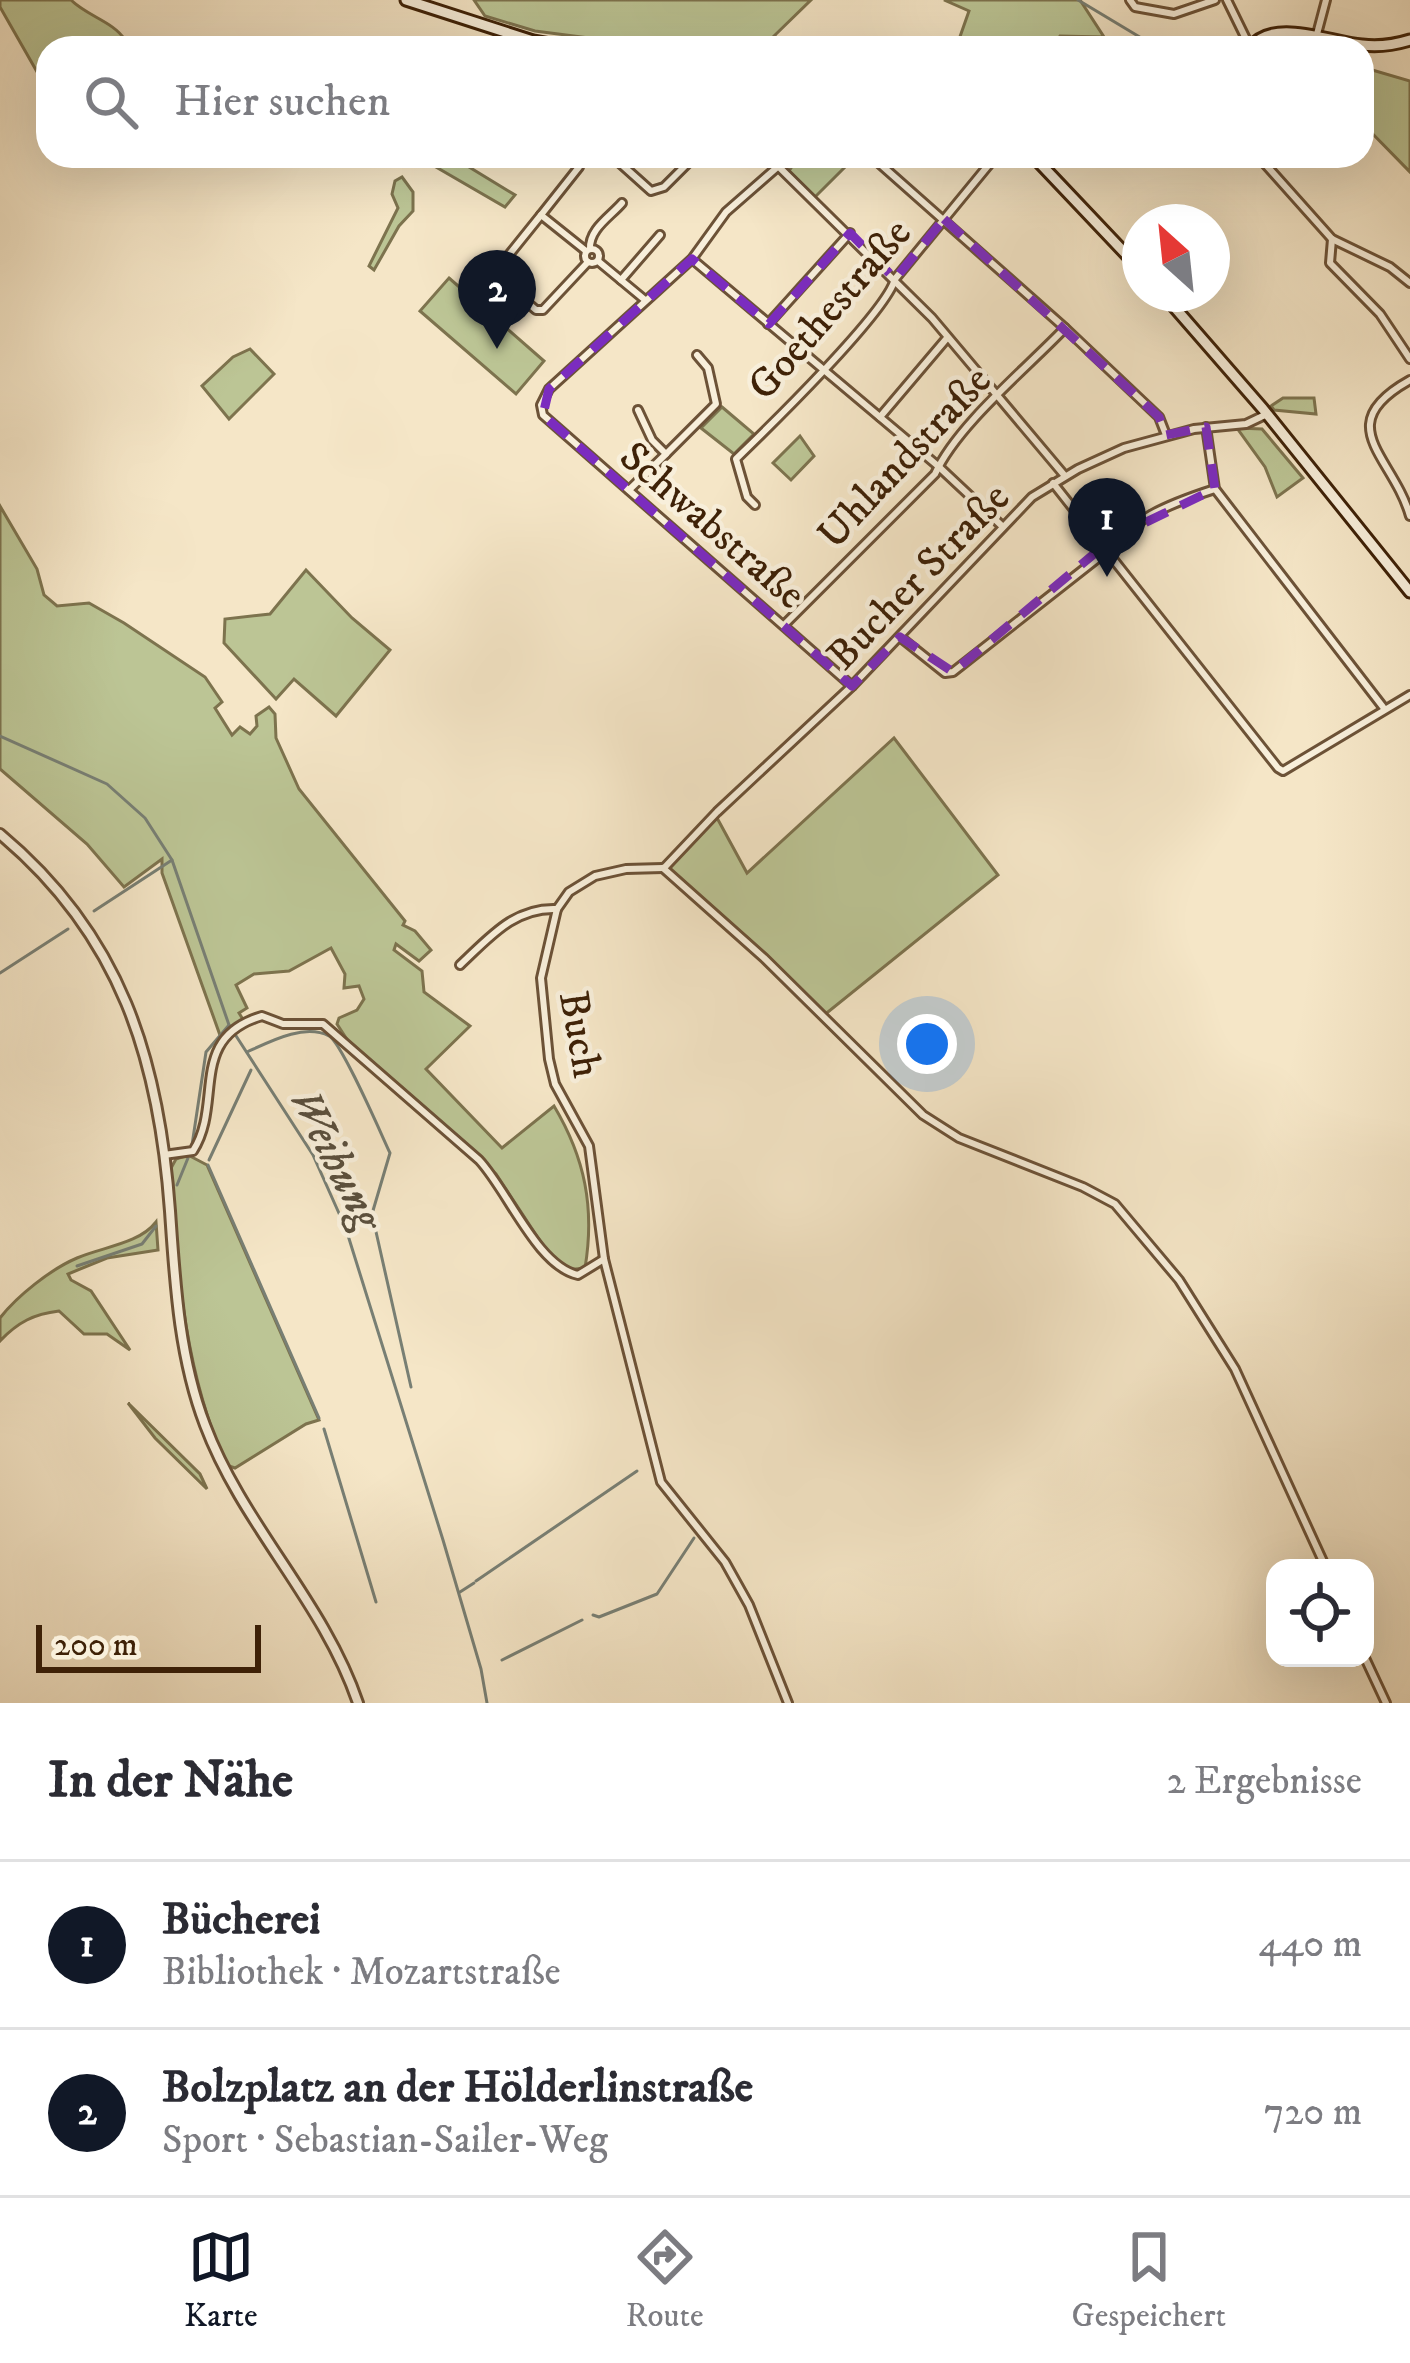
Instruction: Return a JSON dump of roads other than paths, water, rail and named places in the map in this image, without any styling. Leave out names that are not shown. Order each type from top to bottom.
[{"type":"main road","points":[[406,0],[518,36]]},
{"type":"main road","points":[[1374,45],[1410,40]]},
{"type":"main road","points":[[1044,168],[1122,250]]},
{"type":"main road","points":[[1178,312],[1268,414],[1410,592]]},
{"type":"street","points":[[1130,0],[1135,7],[1155,14],[1174,14],[1214,0]]},
{"type":"street","points":[[1227,0],[1244,36]]},
{"type":"street","points":[[1317,36],[1326,0]]},
{"type":"street","points":[[578,168],[500,266],[500,279],[536,310],[543,310],[588,262],[598,261],[645,300],[692,259],[726,212],[780,168],[895,279],[1065,476]]},
{"type":"street","points":[[625,168],[651,191],[664,188],[683,168]]},
{"type":"street","points":[[885,168],[1159,417],[1166,435]]},
{"type":"street","name":"Goethestraße","points":[[755,505],[747,497],[736,458],[823,370],[986,168]]},
{"type":"street","points":[[1269,168],[1332,239],[1390,267],[1410,284]]},
{"type":"street","points":[[588,262],[597,226],[622,203]]},
{"type":"street","points":[[541,214],[588,250],[599,252],[598,261]]},
{"type":"street","points":[[768,324],[850,233]]},
{"type":"street","points":[[621,280],[660,235]]},
{"type":"street","points":[[1332,239],[1330,263],[1380,314],[1410,359]]},
{"type":"street","points":[[692,259],[938,466],[1002,526]]},
{"type":"street","name":"Schwabstraße","points":[[645,300],[549,389],[541,405],[543,415],[852,686]]},
{"type":"street","name":"Uhlandstraße","points":[[785,624],[1065,328]]},
{"type":"street","points":[[880,417],[947,338]]},
{"type":"street","points":[[629,490],[716,404],[709,368],[697,355]]},
{"type":"street","points":[[1410,380],[1376,405],[1369,418],[1371,437],[1410,516]]},
{"type":"street","points":[[638,410],[652,440],[667,454]]},
{"type":"street","name":"Bucher Straße","points":[[664,868],[852,686],[1032,497],[1124,448],[1166,435],[1246,424],[1268,414]]},
{"type":"street","points":[[1205,428],[1215,489],[1384,708]]},
{"type":"street","points":[[1053,483],[1283,771],[1410,695]]},
{"type":"street","points":[[900,637],[945,673],[952,672],[1106,549],[1113,538],[1150,514],[1215,489]]},
{"type":"street","points":[[0,834],[72,908],[113,972],[149,1064],[164,1155],[178,1310],[204,1422],[227,1474],[327,1632],[358,1703]]},
{"type":"street","points":[[460,965],[507,922],[526,913],[557,909],[568,892],[595,876],[664,868],[764,958],[902,1099],[937,1126],[1115,1204],[1179,1280],[1235,1369],[1322,1559]]},
{"type":"street","name":"Buch","points":[[557,909],[541,978],[549,1059],[562,1101],[590,1146],[604,1259],[661,1482],[725,1562],[749,1604],[788,1703]]},
{"type":"street","points":[[164,1155],[193,1151],[201,1138],[212,1061],[226,1038],[262,1016],[283,1024],[323,1024],[488,1170],[550,1261],[578,1275],[604,1259]]},
{"type":"street","points":[[1369,1667],[1385,1703]]},
{"type":"waterway","points":[[1078,0],[1138,36]]},
{"type":"waterway","name":"Weihung","points":[[0,736],[107,784],[145,818],[172,860],[229,1025],[313,1155],[346,1229],[443,1540],[487,1703]]},
{"type":"waterway","points":[[94,911],[172,860]]},
{"type":"waterway","points":[[0,973],[68,929]]},
{"type":"waterway","points":[[192,1145],[206,1052],[229,1025]]},
{"type":"waterway","points":[[247,1052],[287,1035],[329,1036],[361,1090],[390,1153],[372,1214],[411,1387]]},
{"type":"waterway","points":[[209,1160],[251,1070]]},
{"type":"waterway","points":[[177,1185],[188,1158]]},
{"type":"waterway","points":[[208,1165],[319,1418]]},
{"type":"waterway","points":[[77,1266],[142,1244],[156,1226]]},
{"type":"waterway","points":[[324,1429],[376,1602]]},
{"type":"waterway","points":[[476,1581],[637,1471]]},
{"type":"waterway","points":[[593,1615],[599,1617],[657,1594],[694,1538]]},
{"type":"waterway","points":[[460,1592],[474,1583]]},
{"type":"waterway","points":[[502,1660],[582,1620]]},
{"type":"place","name":"Bolzplatz an der Hölderlinstraße","points":[[497,349]]},
{"type":"place","name":"Bücherei","points":[[1107,577]]}]
